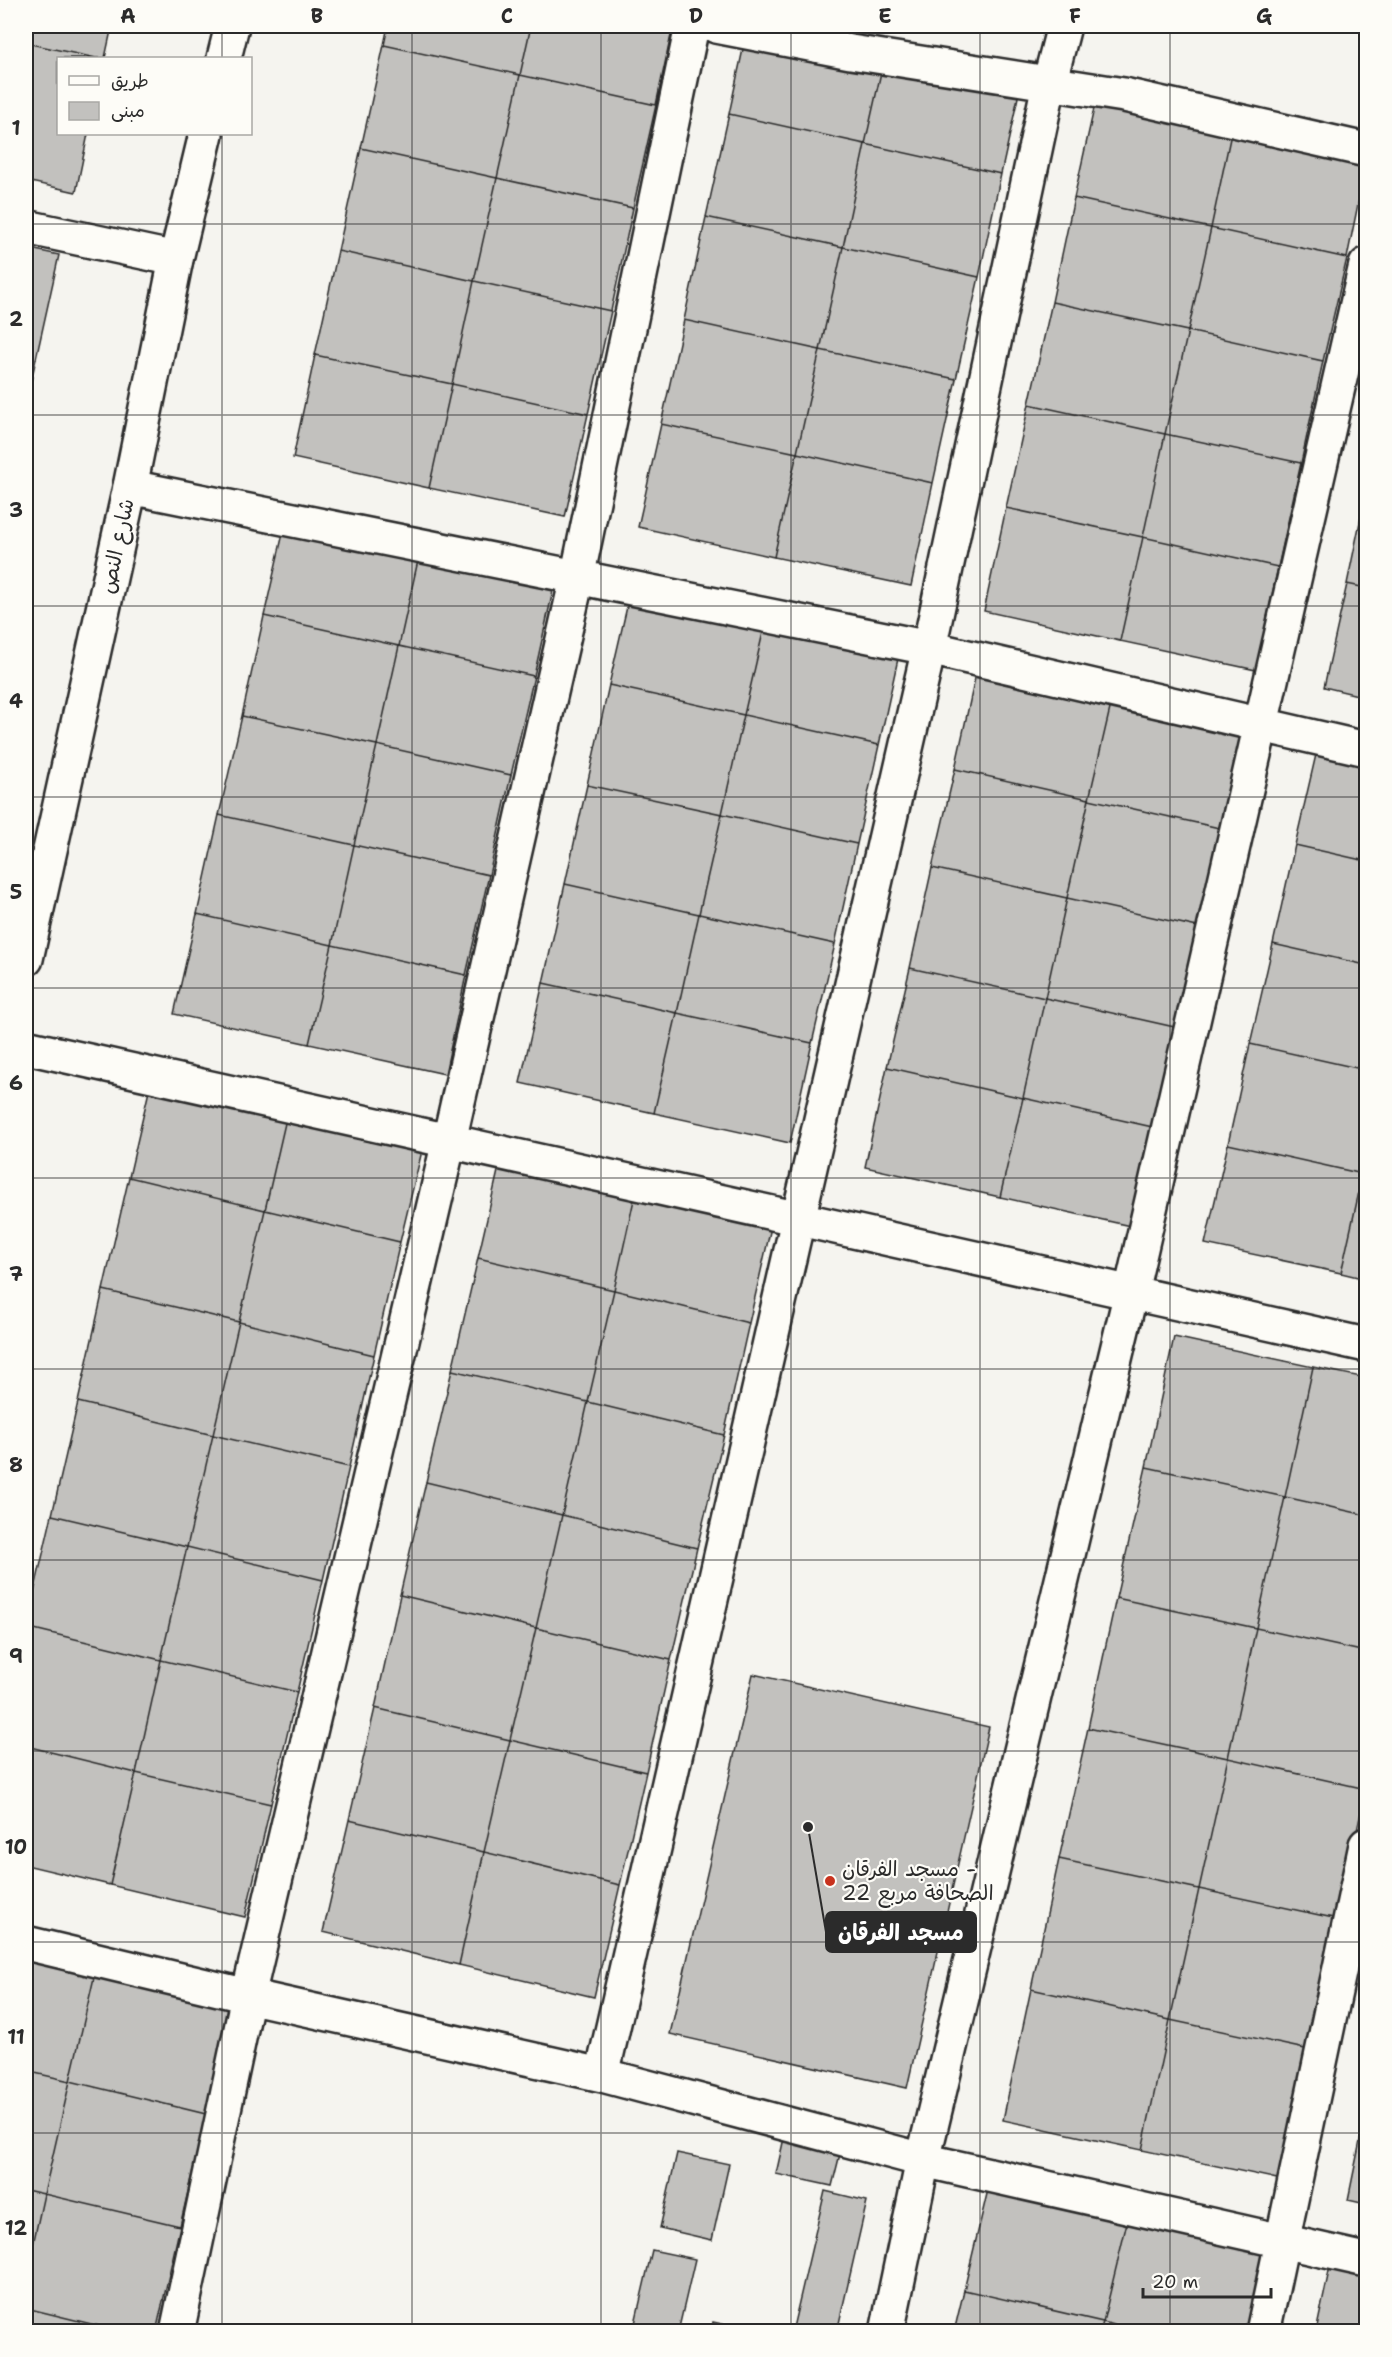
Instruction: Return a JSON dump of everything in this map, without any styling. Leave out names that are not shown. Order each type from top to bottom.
[{"type":"street","points":[[224,57],[232,26]]},
{"type":"street","points":[[177,2331],[248,1996],[449,1141],[577,578],[692,26]]},
{"type":"street","points":[[716,26],[851,52],[1124,95],[1366,150]]},
{"type":"street","points":[[602,2075],[928,648],[1049,84],[1064,26]]},
{"type":"street","name":"شارع النص","points":[[26,959],[130,487],[176,259],[206,135]]},
{"type":"street","points":[[26,227],[176,259]]},
{"type":"street","points":[[887,2331],[923,2160],[1131,1292],[1366,265]]},
{"type":"street","points":[[130,487],[928,648],[1366,749]]},
{"type":"street","points":[[26,1047],[1366,1345]]},
{"type":"street","points":[[1263,2331],[1366,1845]]},
{"type":"street","points":[[26,1944],[602,2075],[923,2160],[1366,2260]]},
{"type":"building","points":[[26,26],[112,26],[105,57],[91,57],[26,43]]},
{"type":"building","points":[[388,26],[531,26],[520,75],[384,45]]},
{"type":"building","points":[[531,26],[673,26],[656,105],[520,75]]},
{"type":"building","points":[[748,26],[818,26],[888,41],[865,144],[729,114]]},
{"type":"building","points":[[1013,26],[1045,26],[1043,32]]},
{"type":"building","points":[[888,41],[1024,70],[1001,174],[865,144]]},
{"type":"building","points":[[26,43],[91,57],[57,57],[57,135],[88,135],[76,192],[26,181]]},
{"type":"building","points":[[384,45],[520,75],[497,178],[361,148]]},
{"type":"building","points":[[520,75],[656,105],[633,208],[497,178]]},
{"type":"building","points":[[1097,95],[1233,124],[1211,228],[1074,198]]},
{"type":"building","points":[[729,114],[865,144],[843,247],[706,217]]},
{"type":"building","points":[[1233,124],[1366,165],[1347,258],[1211,228]]},
{"type":"building","points":[[865,144],[1001,174],[979,277],[843,247]]},
{"type":"building","points":[[361,148],[497,178],[474,281],[338,251]]},
{"type":"building","points":[[497,178],[633,208],[611,311],[474,281]]},
{"type":"building","points":[[1074,198],[1211,228],[1188,331],[1052,302]]},
{"type":"building","points":[[706,217],[843,247],[820,350],[684,320]]},
{"type":"building","points":[[1211,228],[1347,258],[1323,361],[1188,331]]},
{"type":"building","points":[[843,247],[979,277],[956,379],[820,350]]},
{"type":"building","points":[[26,248],[59,255],[30,386],[26,385]]},
{"type":"building","points":[[338,251],[474,281],[452,384],[315,355]]},
{"type":"building","points":[[474,281],[611,311],[588,414],[452,384]]},
{"type":"building","points":[[1052,302],[1188,331],[1165,434],[1029,404]]},
{"type":"building","points":[[684,320],[820,350],[797,453],[661,424]]},
{"type":"building","points":[[1188,331],[1323,361],[1301,463],[1165,434]]},
{"type":"building","points":[[820,350],[956,379],[933,483],[797,453]]},
{"type":"building","points":[[315,355],[452,384],[429,488],[293,458]]},
{"type":"building","points":[[452,384],[588,414],[565,517],[429,488]]},
{"type":"building","points":[[26,385],[30,386],[26,407]]},
{"type":"building","points":[[1029,404],[1165,434],[1143,537],[1006,508]]},
{"type":"building","points":[[661,424],[797,453],[774,557],[638,527]]},
{"type":"building","points":[[1165,434],[1301,463],[1278,567],[1143,537]]},
{"type":"building","points":[[797,453],[933,483],[911,586],[774,557]]},
{"type":"building","points":[[1366,493],[1366,588],[1347,584]]},
{"type":"building","points":[[1006,508],[1143,537],[1120,641],[984,611]]},
{"type":"building","points":[[287,516],[421,547],[399,646],[264,616]]},
{"type":"building","points":[[1143,537],[1278,567],[1256,670],[1120,641]]},
{"type":"building","points":[[421,547],[556,577],[534,676],[399,646]]},
{"type":"building","points":[[1347,584],[1366,588],[1366,697],[1324,687]]},
{"type":"building","points":[[632,585],[767,615],[744,715],[609,685]]},
{"type":"building","points":[[767,615],[901,645],[879,745],[744,715]]},
{"type":"building","points":[[264,616],[399,646],[377,745],[242,716]]},
{"type":"building","points":[[399,646],[534,676],[511,775],[377,745]]},
{"type":"building","points":[[977,669],[1112,700],[1089,799],[955,769]]},
{"type":"building","points":[[609,685],[744,715],[722,814],[587,785]]},
{"type":"building","points":[[1112,700],[1247,730],[1224,829],[1089,799]]},
{"type":"building","points":[[744,715],[879,745],[857,844],[722,814]]},
{"type":"building","points":[[242,716],[377,745],[354,845],[219,815]]},
{"type":"building","points":[[377,745],[511,775],[489,875],[354,845]]},
{"type":"building","points":[[1318,746],[1366,757],[1366,861],[1295,845]]},
{"type":"building","points":[[955,769],[1089,799],[1067,898],[932,868]]},
{"type":"building","points":[[587,785],[722,814],[699,914],[565,884]]},
{"type":"building","points":[[1089,799],[1224,829],[1202,928],[1067,898]]},
{"type":"building","points":[[722,814],[857,844],[835,944],[699,914]]},
{"type":"building","points":[[219,815],[354,845],[332,945],[197,914]]},
{"type":"building","points":[[354,845],[489,875],[466,975],[332,945]]},
{"type":"building","points":[[1295,845],[1366,861],[1366,965],[1273,944]]},
{"type":"building","points":[[932,868],[1067,898],[1045,998],[910,968]]},
{"type":"building","points":[[565,884],[699,914],[677,1013],[543,983]]},
{"type":"building","points":[[1067,898],[1202,928],[1179,1028],[1045,998]]},
{"type":"building","points":[[197,914],[332,945],[309,1044],[174,1014]]},
{"type":"building","points":[[699,914],[835,944],[812,1043],[677,1013]]},
{"type":"building","points":[[1273,944],[1366,965],[1366,1070],[1250,1044]]},
{"type":"building","points":[[332,945],[466,975],[445,1074],[309,1044]]},
{"type":"building","points":[[910,968],[1045,998],[1023,1098],[887,1067]]},
{"type":"building","points":[[543,983],[677,1013],[654,1113],[520,1083]]},
{"type":"building","points":[[1045,998],[1179,1028],[1157,1128],[1023,1098]]},
{"type":"building","points":[[677,1013],[812,1043],[790,1143],[654,1113]]},
{"type":"building","points":[[1250,1044],[1366,1070],[1366,1157],[1363,1174],[1228,1144]]},
{"type":"building","points":[[155,1065],[291,1097],[265,1210],[129,1177]]},
{"type":"building","points":[[887,1067],[1023,1098],[1000,1197],[865,1167]]},
{"type":"building","points":[[291,1097],[427,1130],[400,1242],[265,1210]]},
{"type":"building","points":[[1023,1098],[1157,1128],[1135,1227],[1000,1197]]},
{"type":"building","points":[[1228,1144],[1363,1174],[1341,1273],[1205,1244]]},
{"type":"building","points":[[504,1145],[639,1177],[614,1290],[478,1258]]},
{"type":"building","points":[[1363,1174],[1366,1175],[1366,1279],[1341,1273]]},
{"type":"building","points":[[129,1177],[265,1210],[239,1322],[103,1290]]},
{"type":"building","points":[[639,1177],[775,1210],[749,1323],[614,1290]]},
{"type":"building","points":[[265,1210],[400,1242],[374,1355],[239,1322]]},
{"type":"building","points":[[478,1258],[614,1290],[588,1402],[452,1370]]},
{"type":"building","points":[[103,1290],[239,1322],[213,1435],[78,1402]]},
{"type":"building","points":[[614,1290],[749,1323],[724,1435],[588,1402]]},
{"type":"building","points":[[239,1322],[374,1355],[349,1467],[213,1435]]},
{"type":"building","points":[[1174,1337],[1313,1367],[1285,1497],[1146,1467]]},
{"type":"building","points":[[1313,1367],[1366,1378],[1366,1515],[1285,1497]]},
{"type":"building","points":[[452,1370],[588,1402],[562,1515],[426,1482]]},
{"type":"building","points":[[78,1402],[213,1435],[187,1547],[52,1515]]},
{"type":"building","points":[[588,1402],[724,1435],[697,1548],[562,1515]]},
{"type":"building","points":[[213,1435],[349,1467],[323,1580],[187,1547]]},
{"type":"building","points":[[1146,1467],[1285,1497],[1256,1628],[1116,1598]]},
{"type":"building","points":[[426,1482],[562,1515],[536,1628],[400,1595]]},
{"type":"building","points":[[1285,1497],[1366,1515],[1366,1652],[1256,1628]]},
{"type":"building","points":[[52,1515],[187,1547],[161,1660],[26,1627]]},
{"type":"building","points":[[562,1515],[697,1548],[671,1660],[536,1628]]},
{"type":"building","points":[[187,1547],[323,1580],[297,1692],[161,1660]]},
{"type":"building","points":[[400,1595],[536,1628],[510,1740],[375,1708]]},
{"type":"building","points":[[1116,1598],[1256,1628],[1228,1758],[1088,1728]]},
{"type":"building","points":[[26,1627],[161,1660],[136,1773],[26,1746]]},
{"type":"building","points":[[536,1628],[671,1660],[646,1772],[510,1740]]},
{"type":"building","points":[[1256,1628],[1366,1652],[1366,1789],[1228,1758]]},
{"type":"building","points":[[161,1660],[297,1692],[271,1804],[136,1773]]},
{"type":"building","name":"مسجد الفرقان - الصحافة مربع 22","points":[[753,1674],[989,1727],[907,2088],[670,2034]]},
{"type":"building","points":[[375,1708],[510,1740],[484,1852],[349,1820]]},
{"type":"building","points":[[1088,1728],[1228,1758],[1199,1889],[1059,1859]]},
{"type":"building","points":[[510,1740],[646,1772],[620,1885],[484,1852]]},
{"type":"building","points":[[26,1746],[136,1773],[110,1885],[26,1865]]},
{"type":"building","points":[[1228,1758],[1366,1789],[1338,1919],[1199,1889]]},
{"type":"building","points":[[136,1773],[271,1804],[245,1917],[110,1885]]},
{"type":"building","points":[[349,1820],[484,1852],[459,1965],[323,1932]]},
{"type":"building","points":[[484,1852],[620,1885],[594,1997],[459,1965]]},
{"type":"building","points":[[1059,1859],[1199,1889],[1170,2020],[1031,1989]]},
{"type":"building","points":[[1199,1889],[1338,1919],[1310,2050],[1170,2020]]},
{"type":"building","points":[[26,1952],[96,1969],[70,2081],[26,2071]]},
{"type":"building","points":[[96,1969],[232,2002],[206,2114],[70,2081]]},
{"type":"building","points":[[1031,1989],[1170,2020],[1142,2150],[1003,2120]]},
{"type":"building","points":[[1170,2020],[1310,2050],[1282,2180],[1142,2150]]},
{"type":"building","points":[[26,2071],[70,2081],[44,2194],[26,2190]]},
{"type":"building","points":[[70,2081],[206,2114],[180,2226],[44,2194]]},
{"type":"building","points":[[1366,2112],[1366,2204],[1348,2200]]},
{"type":"building","points":[[784,2138],[841,2150],[832,2186],[776,2174]]},
{"type":"building","points":[[677,2153],[729,2164],[712,2240],[660,2228]]},
{"type":"building","points":[[991,2177],[1130,2210],[1103,2322],[964,2290]]},
{"type":"building","points":[[26,2190],[44,2194],[26,2277]]},
{"type":"building","points":[[825,2191],[867,2201],[837,2332],[792,2332]]},
{"type":"building","points":[[44,2194],[180,2226],[156,2332],[124,2332],[26,2308],[26,2277]]},
{"type":"building","points":[[1130,2210],[1268,2243],[1247,2332],[1141,2332],[1103,2322]]},
{"type":"building","points":[[652,2250],[695,2259],[678,2332],[633,2332]]},
{"type":"building","points":[[1332,2257],[1366,2264],[1366,2332],[1316,2332]]},
{"type":"building","points":[[964,2290],[1103,2322],[1100,2332],[954,2332]]},
{"type":"building","points":[[26,2308],[124,2332],[26,2332]]},
{"type":"building","points":[[713,2322],[750,2330],[750,2332],[711,2332]]},
{"type":"building","points":[[1103,2322],[1141,2332],[1100,2332]]},
{"type":"place","name":"مسجد الفرقان","points":[[808,1827]]},
{"type":"place","name":"مسجد الفرقان - الصحافة مربع 22","points":[[830,1881]]}]
